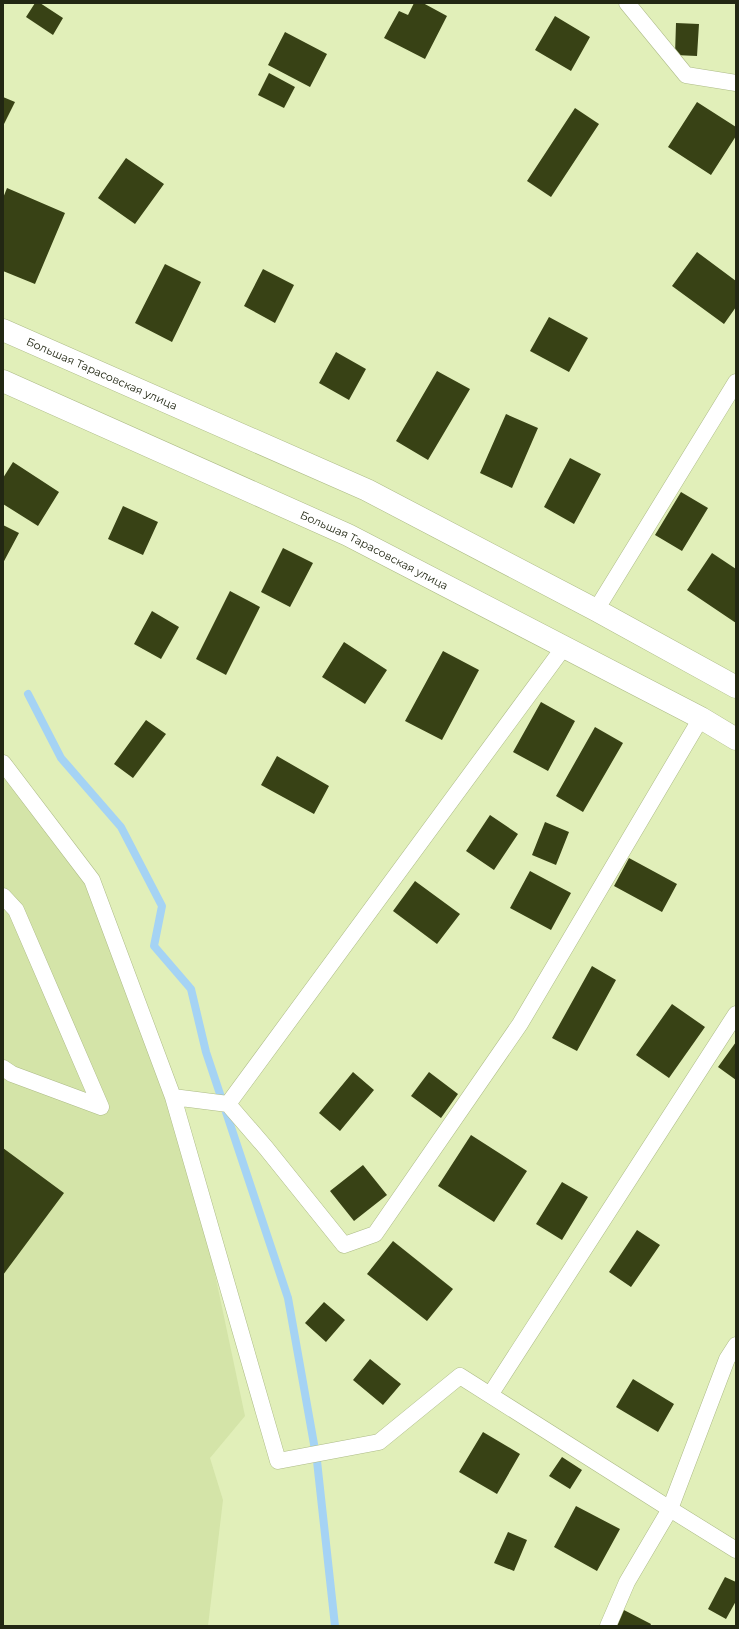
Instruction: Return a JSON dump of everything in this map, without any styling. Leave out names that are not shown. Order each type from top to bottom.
[{"type":"street","name":"Большая Тарасовская улица","points":[[3,330],[367,490],[596,610],[736,687]]},
{"type":"street","name":"Большая Тарасовская улица","points":[[3,381],[348,535],[701,718],[736,739]]},
{"type":"lane","points":[[627,3],[686,75],[736,83]]},
{"type":"lane","points":[[596,610],[736,382]]},
{"type":"lane","points":[[228,1104],[564,647]]},
{"type":"lane","points":[[173,1097],[228,1104],[266,1148],[344,1245],[375,1234],[520,1024],[701,718]]},
{"type":"lane","points":[[3,763],[92,880],[173,1097],[278,1461],[379,1442],[460,1376],[736,1550]]},
{"type":"lane","points":[[3,896],[16,910],[100,1107],[12,1074],[3,1068]]},
{"type":"lane","points":[[490,1395],[736,1014]]},
{"type":"lane","points":[[608,1626],[627,1582],[670,1509],[727,1359],[736,1345]]},
{"type":"shaded area","points":[[3,774],[87,881],[183,1123],[245,1416],[210,1458],[223,1500],[208,1626],[3,1626]]},
{"type":"building","points":[[35,3],[40,3],[63,18],[53,35],[26,17]]},
{"type":"building","points":[[414,3],[423,3],[447,16],[425,59],[384,38],[399,11],[408,15]]},
{"type":"building","points":[[555,16],[590,37],[571,71],[535,50]]},
{"type":"building","points":[[676,23],[699,24],[697,56],[675,55]]},
{"type":"building","points":[[285,32],[327,54],[310,87],[268,65]]},
{"type":"building","points":[[269,73],[295,87],[284,108],[258,95]]},
{"type":"building","points":[[3,97],[15,102],[3,126]]},
{"type":"building","points":[[697,102],[736,127],[736,136],[711,175],[668,147]]},
{"type":"building","points":[[575,108],[599,124],[551,197],[527,181]]},
{"type":"building","points":[[126,158],[164,184],[135,224],[98,198]]},
{"type":"building","points":[[7,188],[65,213],[35,284],[3,271],[3,198]]},
{"type":"building","points":[[697,252],[736,281],[736,307],[724,324],[672,286]]},
{"type":"building","points":[[165,264],[201,282],[172,342],[135,323]]},
{"type":"building","points":[[263,269],[294,285],[275,323],[244,306]]},
{"type":"building","points":[[549,317],[588,338],[569,372],[530,351]]},
{"type":"building","points":[[336,352],[366,369],[349,400],[319,383]]},
{"type":"building","points":[[437,371],[470,389],[428,460],[396,441]]},
{"type":"building","points":[[506,414],[538,428],[512,488],[480,473]]},
{"type":"building","points":[[570,458],[601,474],[574,524],[544,507]]},
{"type":"building","points":[[13,462],[59,492],[38,526],[3,504],[3,478]]},
{"type":"building","points":[[681,492],[708,508],[682,551],[655,535]]},
{"type":"building","points":[[123,506],[158,522],[143,555],[108,539]]},
{"type":"building","points":[[3,525],[19,533],[3,563]]},
{"type":"building","points":[[283,548],[313,563],[290,607],[261,592]]},
{"type":"building","points":[[712,553],[736,569],[736,623],[687,590]]},
{"type":"building","points":[[230,591],[260,607],[226,675],[196,659]]},
{"type":"building","points":[[152,611],[179,627],[161,659],[134,644]]},
{"type":"building","points":[[344,642],[387,670],[365,704],[322,677]]},
{"type":"building","points":[[443,651],[479,670],[442,740],[405,721]]},
{"type":"building","points":[[541,702],[575,721],[548,771],[513,752]]},
{"type":"building","points":[[146,720],[166,734],[133,778],[114,764]]},
{"type":"building","points":[[595,727],[623,743],[583,812],[556,796]]},
{"type":"building","points":[[277,756],[329,786],[314,814],[261,785]]},
{"type":"building","points":[[490,815],[518,834],[494,870],[466,851]]},
{"type":"building","points":[[545,822],[569,832],[556,865],[532,855]]},
{"type":"building","points":[[629,858],[677,884],[662,912],[614,886]]},
{"type":"building","points":[[530,871],[571,893],[551,930],[510,908]]},
{"type":"building","points":[[415,881],[460,914],[437,944],[393,911]]},
{"type":"building","points":[[592,966],[616,980],[577,1051],[552,1038]]},
{"type":"building","points":[[672,1004],[705,1027],[669,1078],[636,1055]]},
{"type":"building","points":[[736,1042],[736,1080],[718,1067]]},
{"type":"building","points":[[353,1072],[374,1090],[340,1131],[319,1113]]},
{"type":"building","points":[[429,1072],[458,1094],[441,1118],[411,1096]]},
{"type":"building","points":[[471,1135],[527,1171],[494,1222],[438,1186]]},
{"type":"building","points":[[3,1148],[64,1193],[3,1275]]},
{"type":"building","points":[[363,1165],[387,1195],[354,1221],[330,1191]]},
{"type":"building","points":[[562,1182],[588,1197],[562,1240],[536,1224]]},
{"type":"building","points":[[637,1230],[660,1245],[631,1287],[609,1272]]},
{"type":"building","points":[[393,1241],[453,1289],[427,1321],[367,1274]]},
{"type":"building","points":[[324,1302],[345,1320],[326,1342],[305,1323]]},
{"type":"building","points":[[370,1359],[401,1384],[383,1405],[353,1380]]},
{"type":"building","points":[[633,1379],[674,1404],[658,1432],[616,1407]]},
{"type":"building","points":[[483,1432],[520,1454],[497,1494],[459,1472]]},
{"type":"building","points":[[562,1457],[582,1470],[570,1489],[549,1476]]},
{"type":"building","points":[[576,1506],[620,1529],[597,1571],[554,1547]]},
{"type":"building","points":[[508,1532],[527,1540],[514,1571],[494,1563]]},
{"type":"building","points":[[725,1577],[736,1582],[736,1601],[726,1619],[708,1609]]},
{"type":"building","points":[[622,1609],[651,1624],[650,1626],[613,1626]]},
{"type":"waterway","points":[[28,694],[61,758],[121,827],[162,906],[154,946],[191,989],[206,1052],[288,1298],[317,1461],[335,1626]]}]
